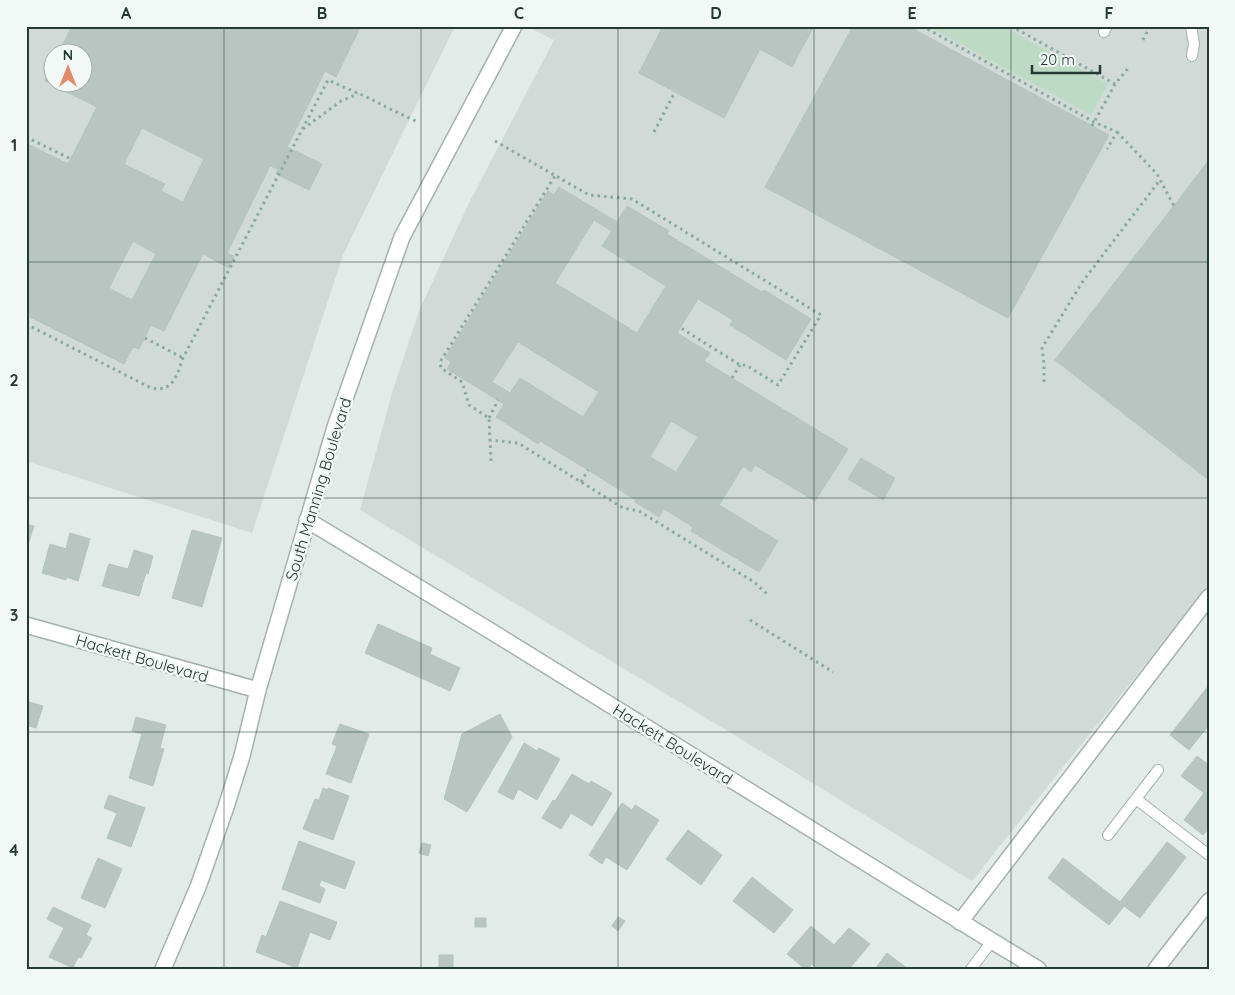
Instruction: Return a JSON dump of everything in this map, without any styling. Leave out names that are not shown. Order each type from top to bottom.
[{"type":"street","name":"South Manning Boulevard","points":[[162,969],[198,887],[226,807],[334,427],[402,238],[514,26]]},
{"type":"street","name":"Hackett Boulevard","points":[[307,520],[489,630],[1038,969]]},
{"type":"street","points":[[960,922],[1209,597]]},
{"type":"street","name":"Hackett Boulevard","points":[[26,625],[258,690]]},
{"type":"street","points":[[1156,969],[1209,901]]},
{"type":"lane","points":[[1191,26],[1194,44],[1192,56]]},
{"type":"lane","points":[[1108,835],[1158,770]]},
{"type":"lane","points":[[1136,800],[1209,855]]},
{"type":"lane","points":[[971,969],[992,941]]},
{"type":"path","points":[[922,26],[1093,124],[1116,132],[1157,174],[1174,206]]},
{"type":"path","points":[[1011,26],[1115,84]]},
{"type":"path","points":[[1143,40],[1150,26]]},
{"type":"path","points":[[1093,124],[1115,84],[1130,66]]},
{"type":"path","points":[[26,324],[152,388],[156,389],[171,385],[183,358],[328,80],[418,122]]},
{"type":"path","points":[[654,132],[675,92]]},
{"type":"path","points":[[302,129],[341,101],[358,94]]},
{"type":"path","points":[[1107,149],[1116,132]]},
{"type":"path","points":[[26,137],[71,159]]},
{"type":"path","points":[[495,141],[589,195],[632,199],[821,315],[778,386],[746,365],[740,365],[681,328]]},
{"type":"path","points":[[489,418],[469,405],[462,382],[441,368],[440,362],[555,176]]},
{"type":"path","points":[[1044,382],[1042,348],[1083,281],[1160,180]]},
{"type":"path","points":[[145,338],[183,358]]},
{"type":"path","points":[[732,378],[740,365]]},
{"type":"path","points":[[491,461],[489,418],[498,400]]},
{"type":"path","points":[[489,440],[518,443],[623,508],[639,511],[754,582],[768,595]]},
{"type":"path","points":[[581,482],[588,470]]},
{"type":"path","points":[[750,620],[832,672]]},
{"type":"shaded area","points":[[26,26],[455,26],[343,255],[252,533],[26,461]]},
{"type":"shaded area","points":[[526,26],[1209,26],[1209,585],[972,881],[736,736],[360,510],[392,393],[419,311],[468,205],[554,40]]},
{"type":"green space","points":[[928,26],[1003,26],[1108,84],[1091,115]]},
{"type":"building","points":[[72,26],[361,26],[336,77],[325,71],[278,169],[270,166],[227,253],[234,256],[229,268],[203,254],[164,331],[151,325],[139,349],[133,347],[124,364],[26,315],[26,143],[68,164],[97,107],[67,92],[92,92],[92,42],[64,42]],"holes":[[[142,128],[204,159],[183,202],[161,191],[165,184],[124,164]],[[133,241],[156,254],[132,300],[109,288]]]},
{"type":"building","points":[[663,26],[814,26],[792,67],[760,49],[724,118],[639,73]]},
{"type":"building","points":[[853,26],[908,26],[1109,135],[1008,318],[765,187]]},
{"type":"building","points":[[289,148],[322,164],[309,190],[276,174]]},
{"type":"building","points":[[1209,160],[1209,480],[1055,360]]},
{"type":"building","points":[[559,187],[617,222],[627,206],[669,231],[667,234],[762,292],[764,290],[811,319],[786,360],[730,325],[733,320],[698,299],[677,333],[710,353],[704,361],[848,449],[815,501],[755,465],[751,472],[743,466],[719,505],[778,541],[759,572],[691,531],[693,527],[664,509],[659,517],[588,470],[540,441],[538,444],[496,417],[504,404],[447,369],[451,362],[445,358],[548,191],[554,195]],"holes":[[[594,220],[612,231],[602,246],[666,286],[637,333],[555,283]],[[518,342],[599,392],[583,417],[520,378],[510,393],[492,382]],[[671,421],[698,437],[676,472],[650,457]]]},
{"type":"building","points":[[861,458],[895,478],[883,500],[848,479]]},
{"type":"building","points":[[26,524],[34,526],[26,551]]},
{"type":"building","points":[[192,530],[222,538],[202,607],[172,598]]},
{"type":"building","points":[[70,533],[90,539],[78,581],[66,577],[66,580],[42,573],[50,544],[66,549]]},
{"type":"building","points":[[134,550],[153,556],[139,596],[102,586],[109,564],[128,569]]},
{"type":"building","points":[[378,624],[432,648],[430,654],[460,668],[450,691],[365,653]]},
{"type":"building","points":[[1209,685],[1209,725],[1189,750],[1170,735]]},
{"type":"building","points":[[26,701],[43,706],[36,728],[26,725]]},
{"type":"building","points":[[500,714],[512,737],[467,812],[444,799],[462,734]]},
{"type":"building","points":[[136,717],[166,725],[160,748],[164,749],[153,786],[129,778],[142,734],[132,731]]},
{"type":"building","points":[[340,724],[369,734],[351,783],[326,774],[337,746],[332,744]]},
{"type":"building","points":[[524,743],[537,751],[539,748],[560,759],[537,800],[518,789],[513,800],[498,792]]},
{"type":"building","points":[[1197,756],[1209,765],[1209,828],[1203,835],[1184,820],[1204,793],[1181,776]]},
{"type":"building","points":[[572,774],[589,784],[591,781],[612,793],[592,826],[571,813],[561,829],[542,818]]},
{"type":"building","points":[[323,788],[349,796],[333,840],[303,829],[315,799],[319,800]]},
{"type":"building","points":[[109,795],[145,808],[131,847],[107,838],[117,813],[104,808]]},
{"type":"building","points":[[622,803],[632,810],[635,805],[659,820],[627,870],[606,857],[602,864],[589,855]]},
{"type":"building","points":[[688,830],[722,855],[701,885],[666,859]]},
{"type":"building","points":[[299,841],[355,862],[345,889],[321,880],[319,886],[325,889],[320,903],[282,889]]},
{"type":"building","points":[[1167,842],[1186,857],[1140,918],[1124,906],[1109,925],[1048,878],[1063,858],[1120,902]]},
{"type":"building","points":[[422,843],[431,845],[428,856],[419,853]]},
{"type":"building","points":[[98,858],[122,869],[105,908],[81,898]]},
{"type":"building","points":[[752,877],[793,910],[774,933],[733,901]]},
{"type":"building","points":[[280,901],[337,922],[330,940],[310,932],[297,968],[256,952],[262,935],[266,937]]},
{"type":"building","points":[[53,907],[91,925],[86,935],[92,938],[81,958],[78,957],[73,968],[49,957],[64,928],[47,919]]},
{"type":"building","points":[[618,917],[625,921],[618,931],[612,926]]},
{"type":"building","points":[[475,918],[486,918],[486,927],[475,927]]},
{"type":"building","points":[[811,926],[834,945],[849,928],[870,944],[849,969],[817,969],[812,964],[808,969],[805,969],[787,954]]},
{"type":"building","points":[[887,953],[908,969],[875,969]]},
{"type":"building","points":[[439,955],[453,955],[453,969],[439,969]]}]
